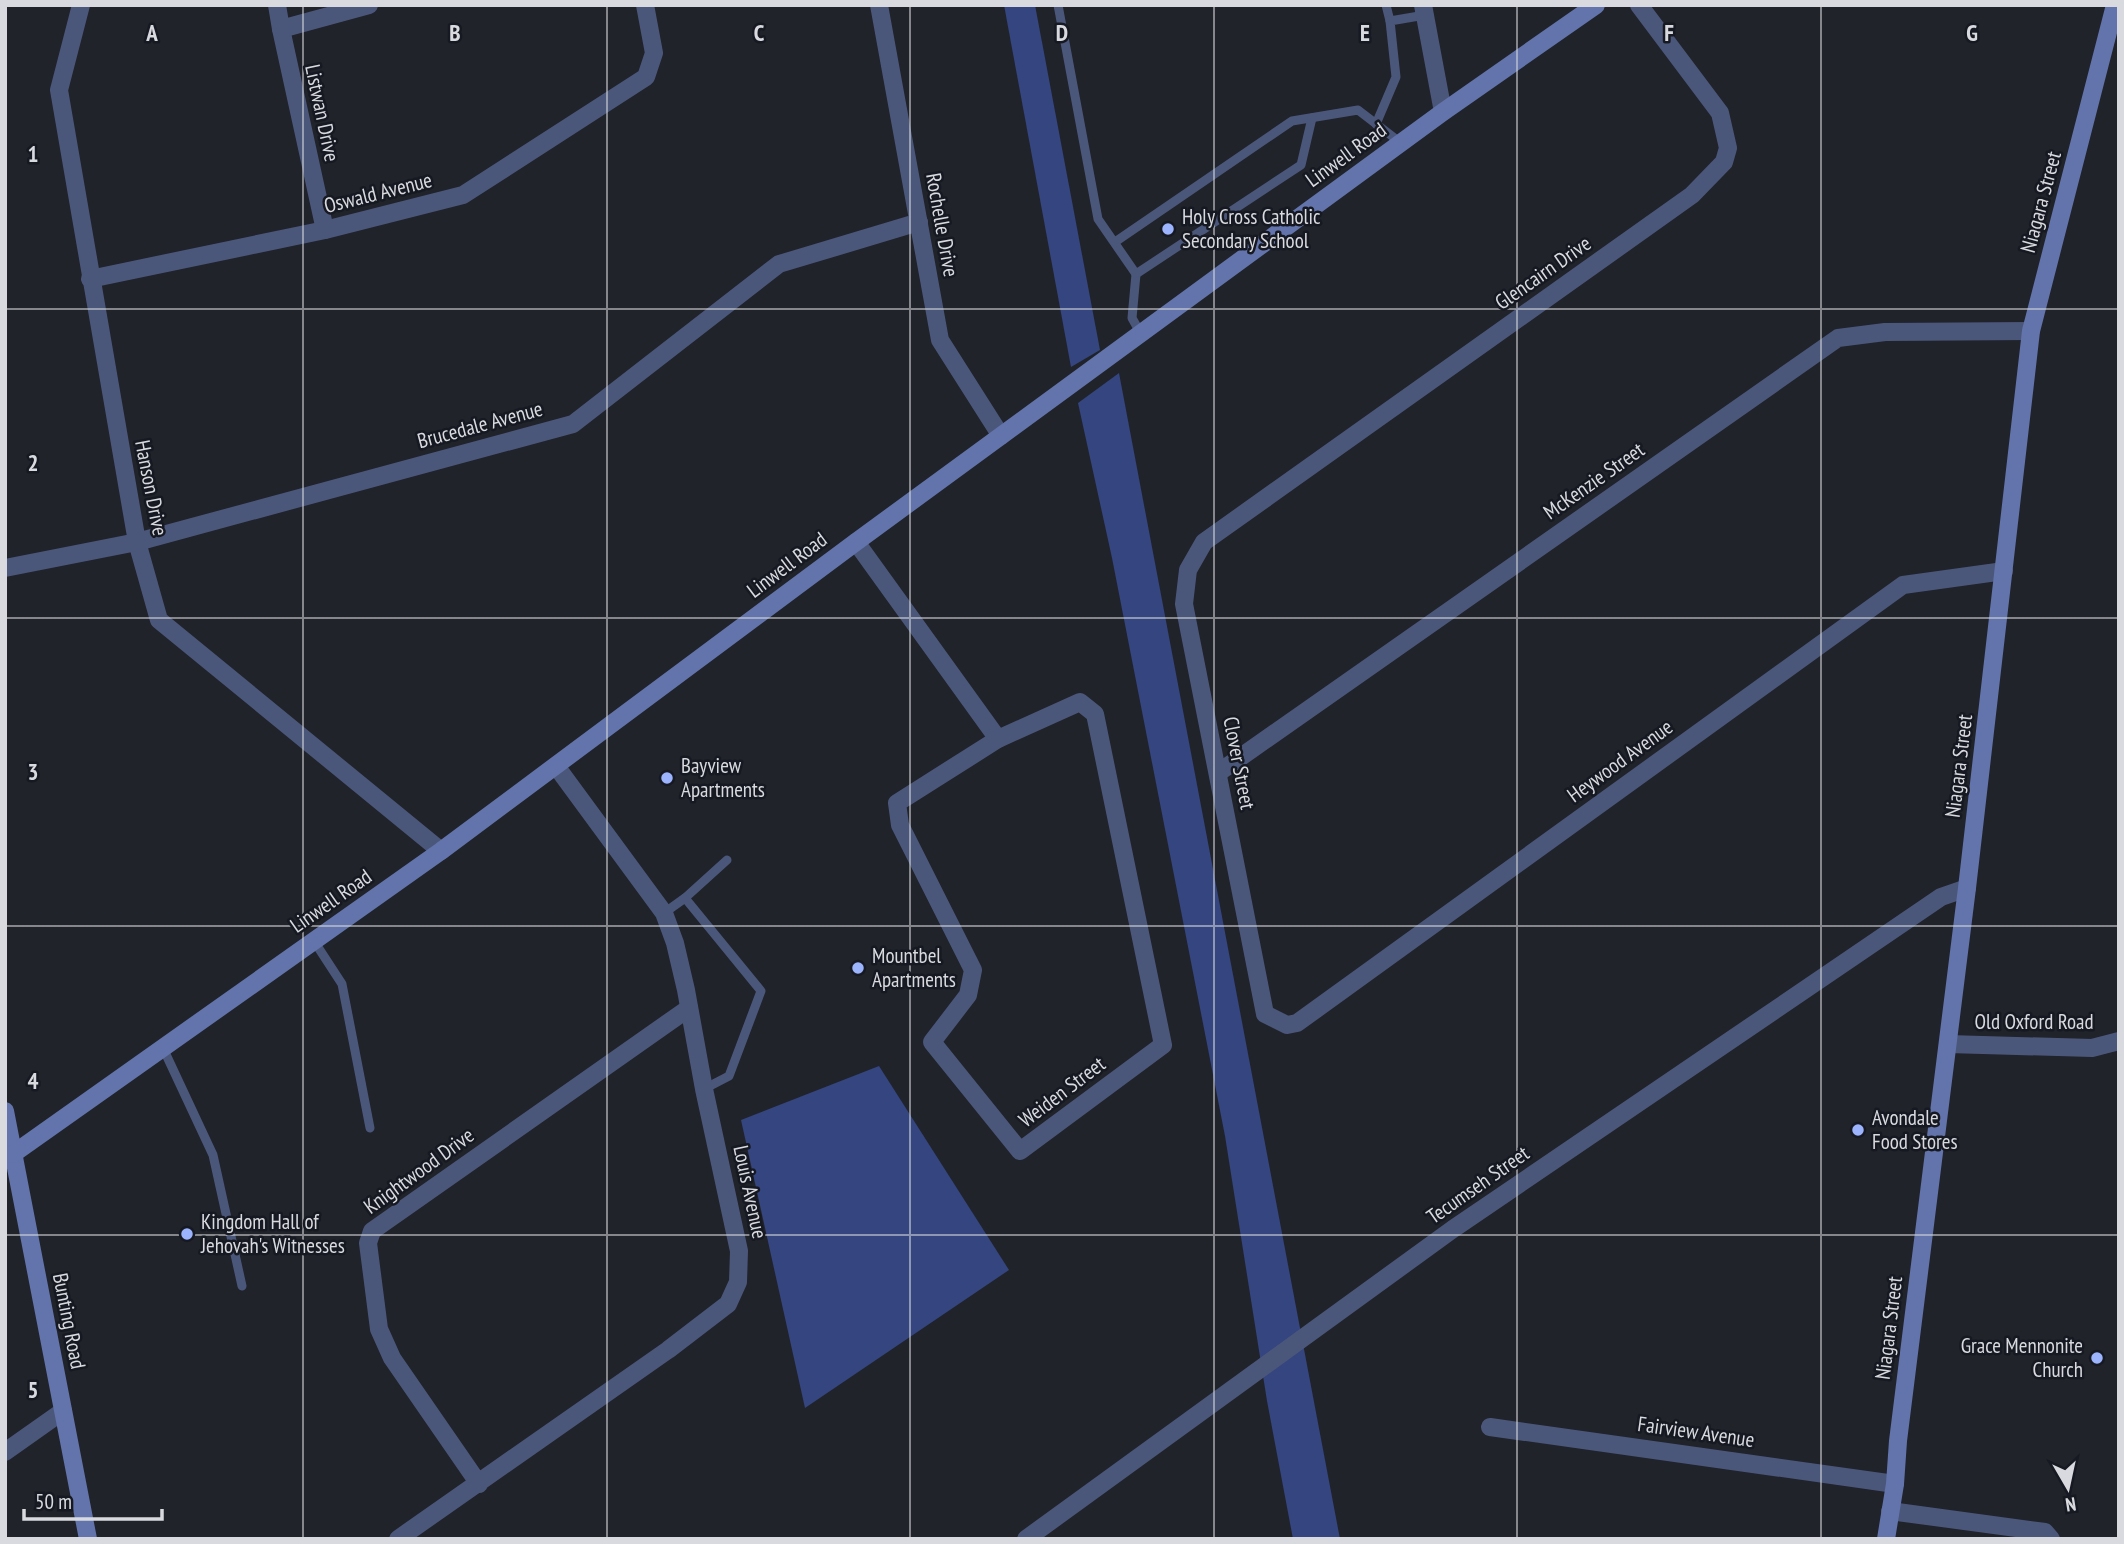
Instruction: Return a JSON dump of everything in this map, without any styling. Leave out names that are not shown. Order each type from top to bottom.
[{"type":"main road","name":"Linwell Road","points":[[9,1157],[441,851],[856,542],[1443,112],[1596,5]]},
{"type":"main road","name":"Niagara Street","points":[[1886,1539],[1895,1484],[1899,1429],[1967,888],[2031,331],[2115,5]]},
{"type":"main road","name":"Bunting Road","points":[[5,1111],[9,1157],[88,1539]]},
{"type":"street","name":"Hanson Drive","points":[[81,5],[59,90],[137,542],[159,621],[441,851]]},
{"type":"street","name":"Listwan Drive","points":[[277,5],[325,230]]},
{"type":"street","points":[[281,29],[369,5]]},
{"type":"street","name":"Oswald Avenue","points":[[90,279],[325,230],[463,195],[646,77],[654,53],[645,5]]},
{"type":"street","name":"Rochelle Drive","points":[[880,5],[940,340],[1001,436]]},
{"type":"street","name":"Glencairn Drive","points":[[1231,523],[1692,195],[1724,163],[1728,148],[1720,113],[1639,5]]},
{"type":"street","points":[[1424,10],[1443,112]]},
{"type":"street","name":"Brucedale Avenue","points":[[5,568],[137,542],[573,424],[779,264],[919,222]]},
{"type":"street","name":"McKenzie Street","points":[[1218,773],[1838,338],[1885,332],[2031,331]]},
{"type":"street","name":"Clover Street","points":[[1231,523],[1204,542],[1188,570],[1184,604],[1265,1014],[1279,1021]]},
{"type":"street","points":[[856,542],[998,739]]},
{"type":"street","name":"Heywood Avenue","points":[[1279,1021],[1287,1025],[1297,1023],[1902,584],[2004,570]]},
{"type":"street","name":"Weiden Street","points":[[1080,702],[1095,714],[1163,1045],[1020,1151],[933,1042],[968,995],[973,970],[900,825],[897,803],[998,739],[1080,702]]},
{"type":"street","name":"Louis Avenue","points":[[398,1539],[668,1350],[728,1304],[738,1282],[739,1251],[675,943],[664,913],[556,766]]},
{"type":"street","name":"Tecumseh Street","points":[[1026,1539],[1453,1229],[1941,897],[1967,888]]},
{"type":"street","name":"Knightwood Drive","points":[[479,1483],[392,1357],[379,1329],[368,1243],[372,1231],[689,1009]]},
{"type":"street","name":"Old Oxford Road","points":[[1948,1044],[2092,1048],[2119,1041]]},
{"type":"street","points":[[5,1452],[63,1411]]},
{"type":"street","name":"Fairview Avenue","points":[[1490,1426],[1895,1484]]},
{"type":"street","points":[[1890,1511],[2045,1532],[2051,1539]]},
{"type":"lane","points":[[1058,5],[1098,219],[1136,274],[1132,318],[1142,334]]},
{"type":"lane","points":[[1376,124],[1396,77],[1386,5]]},
{"type":"lane","points":[[1390,21],[1424,10]]},
{"type":"lane","points":[[1115,242],[1292,121],[1359,110],[1401,143]]},
{"type":"lane","points":[[1136,274],[1301,165],[1312,118]]},
{"type":"lane","points":[[664,913],[727,860]]},
{"type":"lane","points":[[685,898],[761,991],[729,1076],[705,1089]]},
{"type":"lane","points":[[314,941],[342,984],[370,1128]]},
{"type":"lane","points":[[163,1048],[213,1155],[242,1286]]},
{"type":"shaded area","points":[[1004,5],[1035,5],[1100,350],[1071,367]]},
{"type":"shaded area","points":[[1119,373],[1340,1539],[1293,1539],[1267,1401],[1225,1136],[1112,558],[1078,403]]},
{"type":"shaded area","points":[[879,1066],[1009,1270],[805,1408],[741,1120]]},
{"type":"place","name":"Holy Cross Catholic Secondary School","points":[[1168,229]]},
{"type":"place","name":"Bayview Apartments","points":[[667,778]]},
{"type":"place","name":"Mountbel Apartments","points":[[858,968]]},
{"type":"place","name":"Avondale Food Stores","points":[[1858,1130]]},
{"type":"place","name":"Kingdom Hall of Jehovah's Witnesses","points":[[187,1234]]},
{"type":"place","name":"Grace Mennonite Church","points":[[2097,1358]]}]
